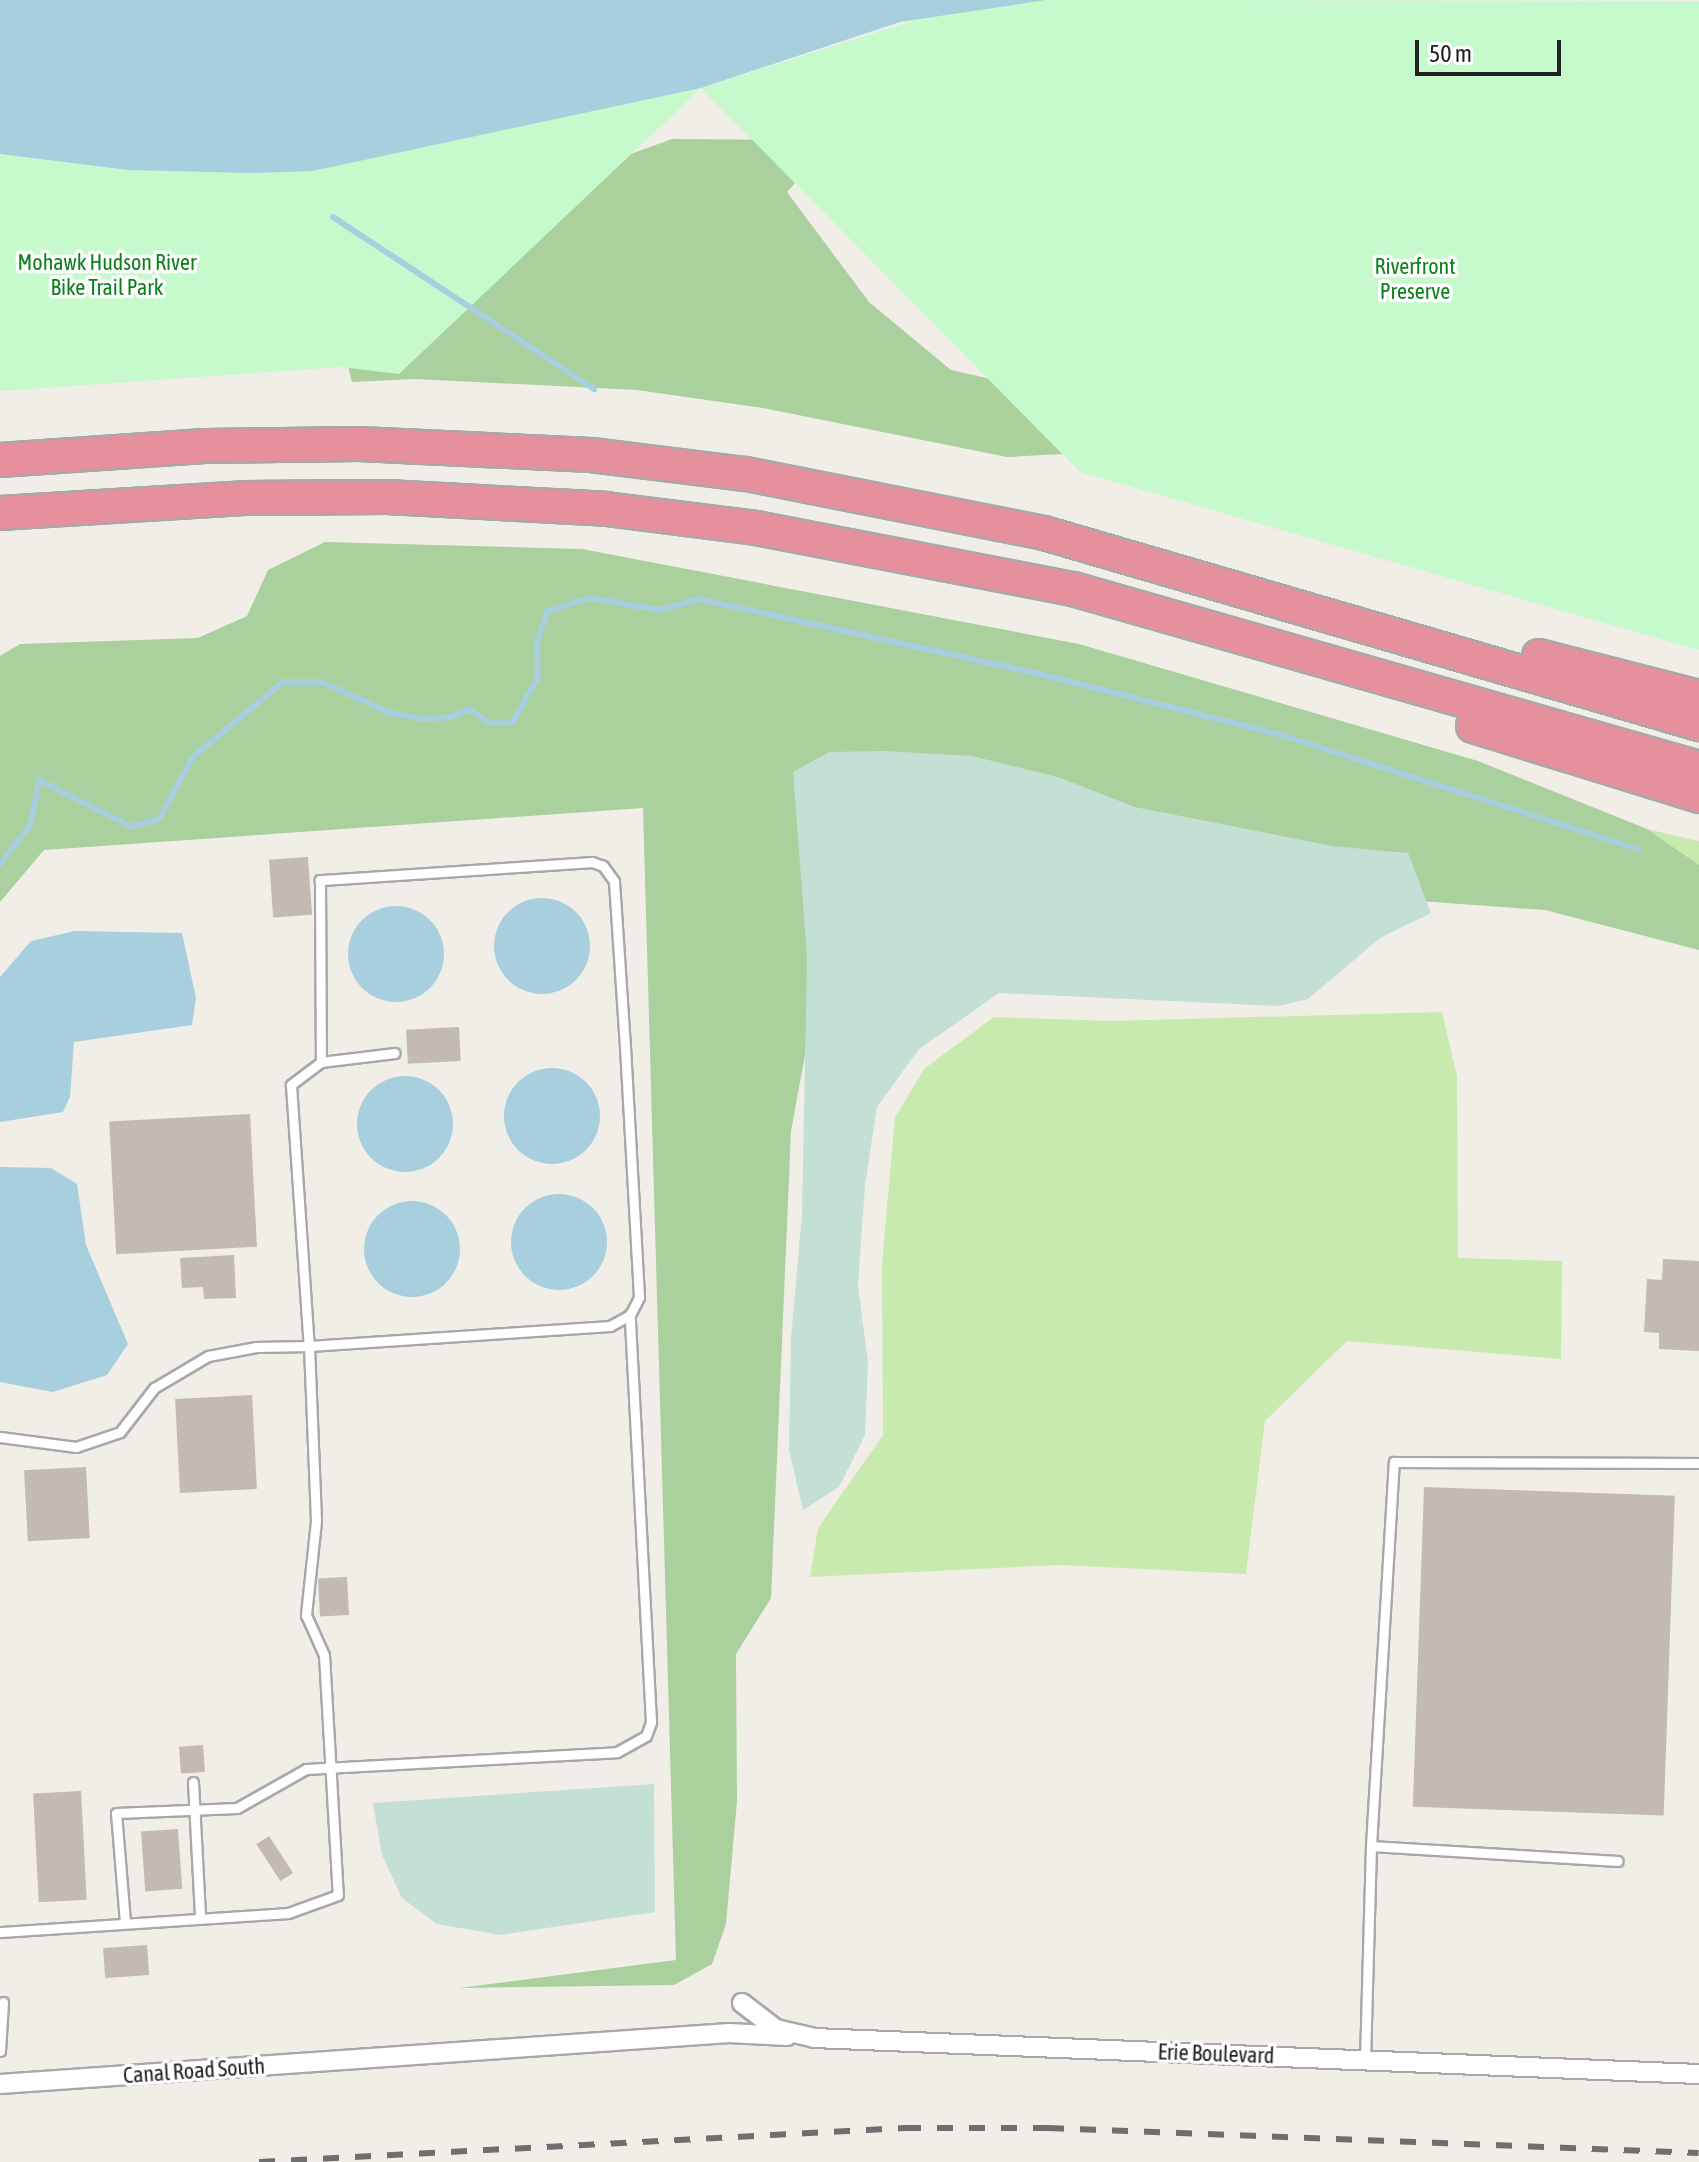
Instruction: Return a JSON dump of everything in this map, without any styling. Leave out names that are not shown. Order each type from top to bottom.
[{"type":"highway","points":[[0,460],[282,443],[508,449],[668,463],[965,515],[1262,595],[1699,724]]},
{"type":"highway","points":[[0,513],[244,498],[474,500],[756,528],[1073,589],[1699,768]]},
{"type":"highway","points":[[969,569],[1699,796]]},
{"type":"highway","points":[[1262,595],[1441,628],[1699,697]]},
{"type":"street","name":"Erie Boulevard","points":[[742,2003],[776,2029],[814,2038],[1699,2074]]},
{"type":"street","name":"Canal Road South","points":[[0,2084],[729,2033],[814,2038]]},
{"type":"lane","points":[[125,1922],[116,1813],[237,1808],[306,1769],[617,1752],[646,1736],[651,1722],[630,1315],[639,1297],[614,881],[603,866],[592,862],[320,880],[321,1062]]},
{"type":"lane","points":[[0,1932],[306,1911],[338,1895],[324,1655],[306,1615],[316,1521],[309,1346],[291,1085],[321,1062],[394,1053]]},
{"type":"lane","points":[[0,1437],[76,1447],[120,1432],[154,1388],[208,1356],[256,1347],[610,1326],[630,1315]]},
{"type":"lane","points":[[1365,2060],[1371,1846],[1394,1462],[1699,1463]]},
{"type":"lane","points":[[193,1782],[200,1916]]},
{"type":"lane","points":[[1371,1846],[1618,1861]]},
{"type":"lane","points":[[0,2051],[3,2002]]},
{"type":"green space","name":"Riverfront Preserve","points":[[1046,0],[1699,1],[1699,650],[1080,472],[701,88],[944,11]]},
{"type":"green space","name":"Mohawk Hudson River Bike Trail Park","points":[[701,88],[399,374],[340,367],[0,391],[0,154],[128,170],[313,171]]},
{"type":"green space","points":[[672,139],[815,140],[813,163],[787,192],[869,302],[951,370],[1034,389],[1099,452],[1007,457],[763,408],[637,390],[415,379],[352,382],[334,310],[584,171]]},
{"type":"green space","points":[[325,542],[582,549],[1079,644],[1478,761],[1647,829],[1699,865],[1699,950],[1545,910],[1392,899],[829,925],[791,1131],[771,1598],[736,1654],[737,1801],[726,1924],[712,1964],[674,1985],[459,1988],[676,1960],[643,808],[44,850],[0,902],[0,656],[20,644],[198,638],[247,616],[268,570]]},
{"type":"green space","points":[[886,751],[972,756],[1058,777],[1135,807],[1332,846],[1408,853],[1431,913],[1380,938],[1308,999],[1279,1006],[999,993],[919,1049],[877,1107],[865,1185],[858,1285],[868,1363],[865,1435],[839,1487],[803,1510],[789,1450],[791,1338],[802,1215],[807,957],[793,772],[829,752]]},
{"type":"green space","points":[[1647,829],[1699,841],[1699,865]]},
{"type":"green space","points":[[1442,1012],[1457,1076],[1458,1258],[1562,1261],[1561,1359],[1347,1341],[1265,1421],[1246,1574],[1060,1565],[810,1577],[818,1528],[883,1435],[882,1264],[895,1117],[925,1068],[994,1017],[1111,1021]]},
{"type":"green space","points":[[654,1784],[655,1912],[500,1935],[437,1924],[402,1898],[382,1855],[373,1803]]},
{"type":"water","points":[[0,0],[1046,0],[900,22],[701,88],[313,171],[252,173],[128,170],[0,154]]},
{"type":"water","points":[[542,898],[560,902],[576,912],[586,928],[590,946],[586,964],[576,980],[560,990],[542,994],[524,990],[508,980],[498,964],[494,946],[498,928],[508,912],[524,902]]},
{"type":"water","points":[[396,906],[414,910],[430,920],[440,936],[444,954],[440,972],[430,988],[414,998],[396,1002],[378,998],[362,988],[352,972],[348,954],[352,936],[362,920],[378,910]]},
{"type":"water","points":[[75,931],[182,933],[196,998],[192,1025],[74,1042],[70,1097],[63,1112],[0,1122],[0,977],[31,941]]},
{"type":"water","points":[[552,1068],[570,1072],[586,1082],[596,1098],[600,1116],[596,1134],[586,1150],[570,1160],[552,1164],[534,1160],[518,1150],[508,1134],[504,1116],[508,1098],[518,1082],[534,1072]]},
{"type":"water","points":[[405,1076],[423,1080],[439,1090],[449,1106],[453,1124],[449,1142],[439,1158],[423,1168],[405,1172],[387,1168],[371,1158],[361,1142],[357,1124],[361,1106],[371,1090],[387,1080]]},
{"type":"water","points":[[0,1167],[51,1168],[77,1184],[86,1245],[128,1344],[107,1375],[53,1392],[0,1382]]},
{"type":"water","points":[[559,1194],[577,1198],[593,1208],[603,1224],[607,1242],[603,1260],[593,1276],[577,1286],[559,1290],[541,1286],[525,1276],[515,1260],[511,1242],[515,1224],[525,1208],[541,1198]]},
{"type":"water","points":[[412,1201],[430,1205],[446,1215],[456,1231],[460,1249],[456,1267],[446,1283],[430,1293],[412,1297],[394,1293],[378,1283],[368,1267],[364,1249],[368,1231],[378,1215],[394,1205]]},
{"type":"building","points":[[308,857],[312,915],[273,918],[269,860]]},
{"type":"building","points":[[459,1027],[461,1061],[408,1064],[406,1030]]},
{"type":"building","points":[[250,1114],[257,1247],[116,1254],[109,1121]]},
{"type":"building","points":[[234,1255],[236,1298],[204,1299],[203,1287],[182,1288],[180,1258]]},
{"type":"building","points":[[1663,1259],[1699,1261],[1699,1351],[1659,1349],[1659,1333],[1644,1332],[1647,1279],[1662,1280]]},
{"type":"building","points":[[252,1395],[257,1489],[180,1493],[175,1399]]},
{"type":"building","points":[[86,1467],[90,1538],[28,1541],[24,1470]]},
{"type":"building","points":[[1424,1487],[1675,1496],[1664,1816],[1413,1807]]},
{"type":"building","points":[[347,1577],[349,1615],[320,1616],[318,1579]]},
{"type":"building","points":[[203,1745],[205,1772],[181,1774],[179,1747]]},
{"type":"building","points":[[81,1791],[87,1900],[39,1902],[33,1794]]},
{"type":"building","points":[[178,1829],[182,1889],[145,1891],[141,1832]]},
{"type":"building","points":[[269,1836],[293,1873],[280,1881],[256,1844]]},
{"type":"building","points":[[147,1945],[149,1975],[105,1978],[103,1948]]},
{"type":"waterway","points":[[333,217],[594,389]]},
{"type":"waterway","points":[[0,864],[31,824],[39,780],[132,827],[159,819],[193,757],[283,682],[322,682],[390,713],[424,719],[452,717],[469,709],[490,723],[512,723],[538,677],[537,642],[547,611],[590,598],[660,610],[699,599],[1023,670],[1281,735],[1638,849]]},
{"type":"railway","points":[[259,2162],[905,2128],[1048,2128],[1699,2153]]}]
